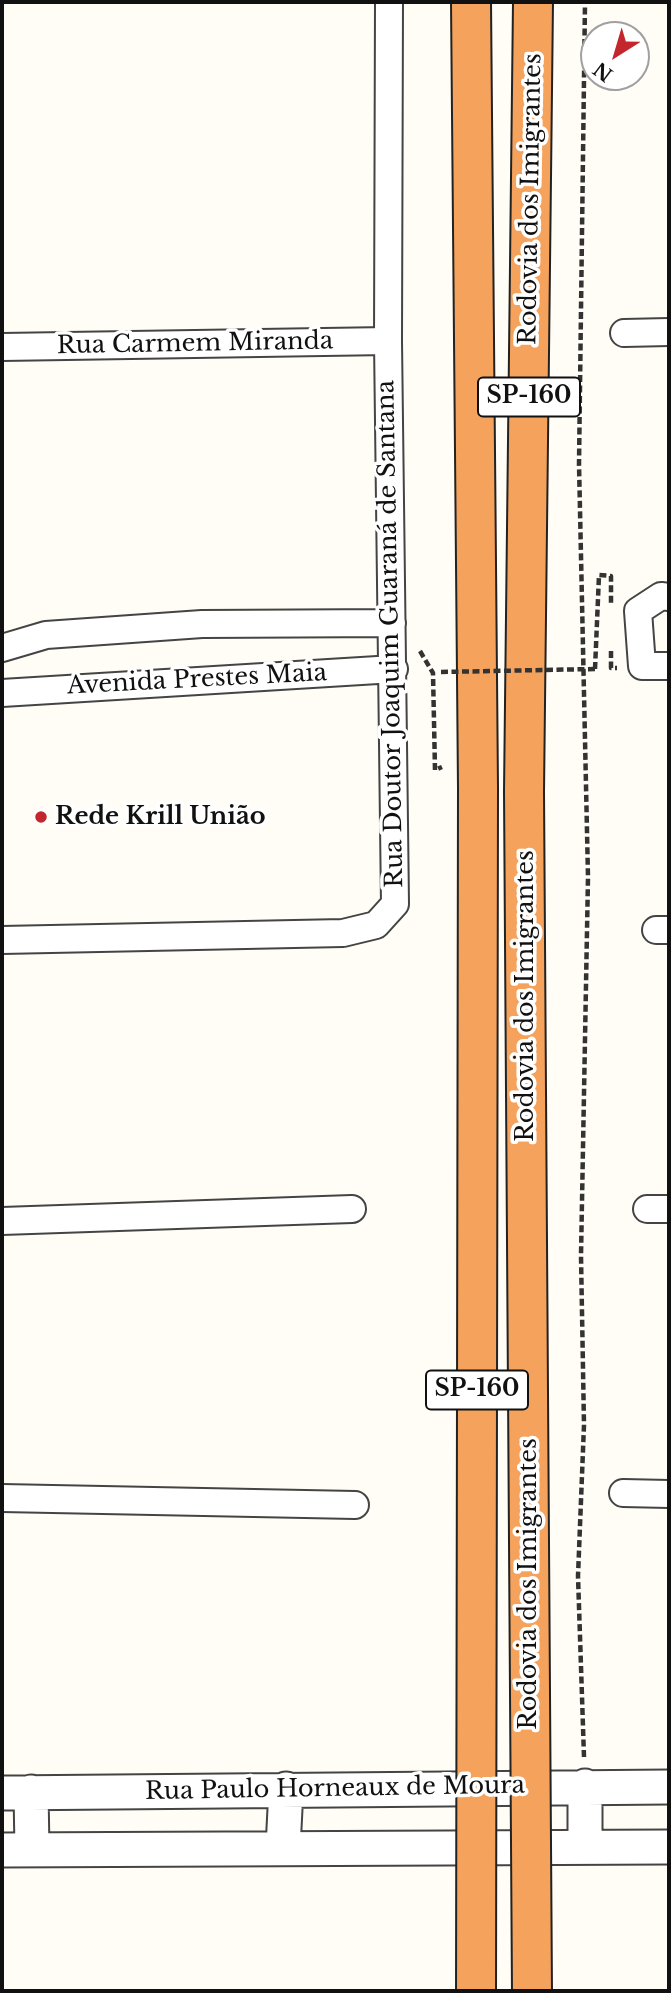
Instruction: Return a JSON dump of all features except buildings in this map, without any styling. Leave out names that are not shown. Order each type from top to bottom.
[{"type":"highway","name":"Rodovia dos Imigrantes","points":[[471,2],[478,788],[476,1991]]},
{"type":"highway","name":"Rodovia dos Imigrantes","points":[[532,1991],[524,792],[533,2]]},
{"type":"street","name":"Rua Doutor Joaquim Guaraná de Santana","points":[[2,940],[343,933],[376,925],[395,904],[388,341],[389,2]]},
{"type":"street","points":[[624,333],[669,332]]},
{"type":"street","name":"Rua Carmem Miranda","points":[[2,347],[388,341]]},
{"type":"street","points":[[669,597],[660,596],[638,611],[642,666],[669,666]]},
{"type":"street","name":"Avenida Prestes Maia","points":[[2,648],[46,635],[202,624],[392,622]]},
{"type":"street","name":"Avenida Prestes Maia","points":[[2,693],[394,669]]},
{"type":"street","points":[[2,1221],[352,1209]]},
{"type":"street","points":[[623,1493],[669,1494]]},
{"type":"street","points":[[2,1498],[355,1505]]},
{"type":"street","points":[[585,1786],[585,1847]]},
{"type":"street","name":"Rua Paulo Horneaux de Moura","points":[[16,1792],[669,1787]]},
{"type":"street","points":[[283,1848],[286,1789]]},
{"type":"street","points":[[16,1792],[17,1849],[669,1847]]},
{"type":"path","points":[[585,2],[579,464],[588,877],[582,1229],[584,1425],[579,1576],[585,1786]]},
{"type":"path","points":[[441,686],[441,672],[595,669],[599,575],[611,576],[611,615]]},
{"type":"path","points":[[611,642],[611,668]]},
{"type":"path","points":[[433,673],[435,770],[443,770],[442,728]]},
{"type":"place","name":"Rede Krill União","points":[[41,817]]}]
